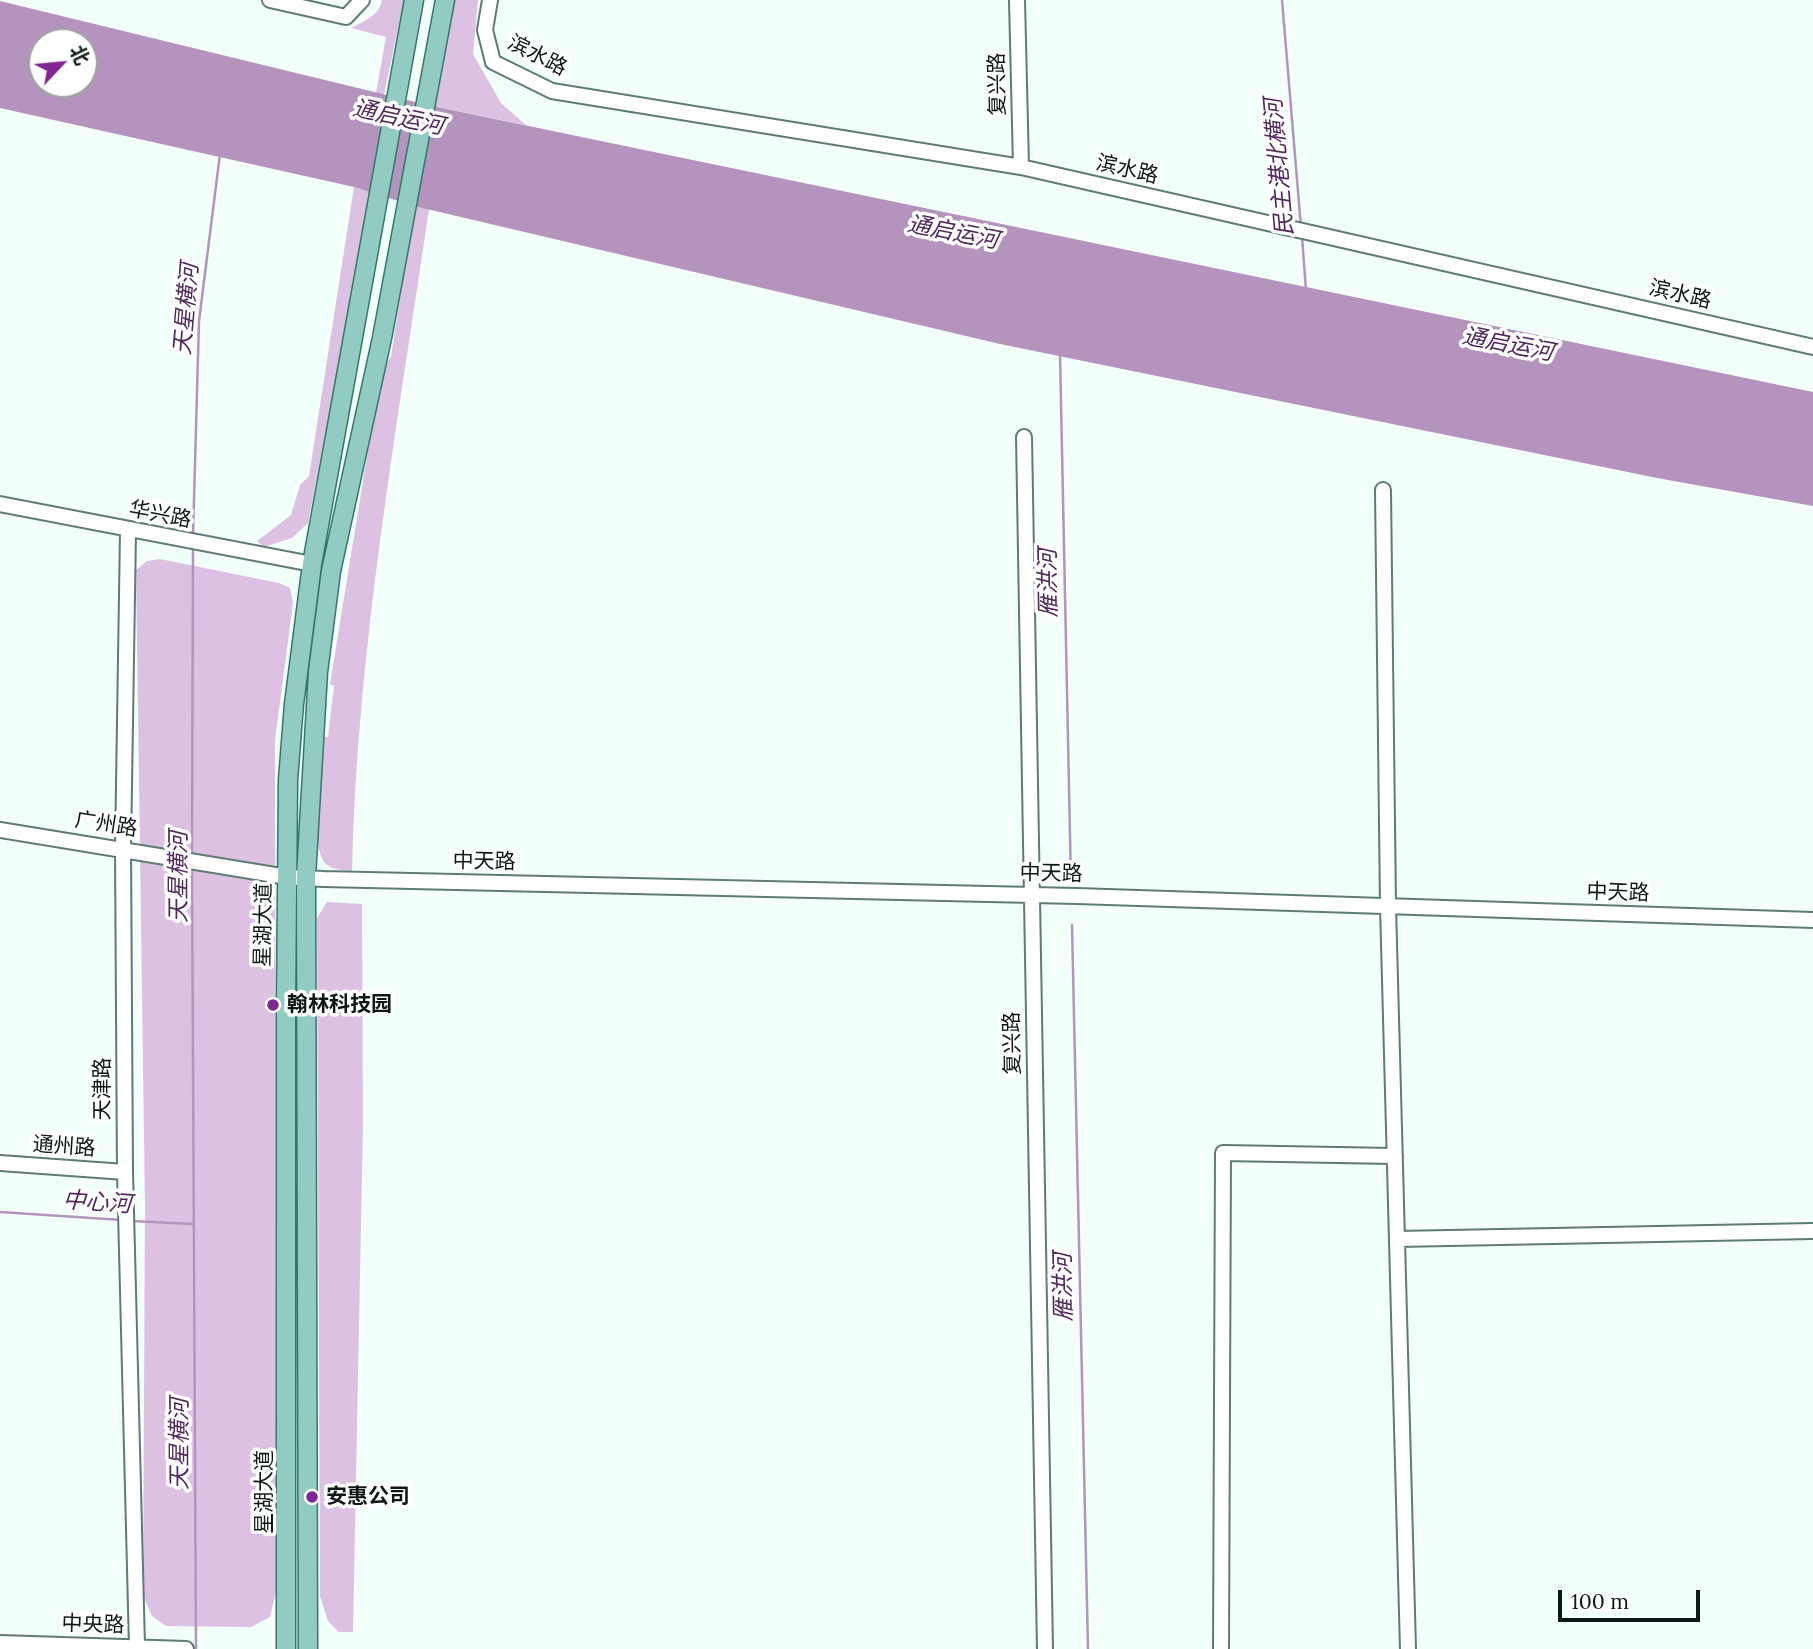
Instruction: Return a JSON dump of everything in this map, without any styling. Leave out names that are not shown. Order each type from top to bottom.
[{"type":"main road","name":"星湖大道","points":[[286,1649],[288,780],[294,704],[312,564],[414,0]]},
{"type":"main road","name":"星湖大道","points":[[308,1649],[306,877],[318,671],[331,571],[382,338],[445,0]]},
{"type":"street","points":[[270,0],[346,17],[362,0]]},
{"type":"street","name":"滨水路","points":[[490,0],[485,30],[493,62],[552,91],[1021,167],[1813,347]]},
{"type":"street","name":"复兴路","points":[[1017,0],[1021,167]]},
{"type":"street","name":"复兴路","points":[[1024,437],[1045,1649]]},
{"type":"street","points":[[1382,490],[1388,906],[1408,1649]]},
{"type":"street","name":"华兴路","points":[[0,505],[312,564]]},
{"type":"street","name":"天津路","points":[[128,531],[123,849],[125,1172],[136,1647]]},
{"type":"street","name":"广州路","points":[[0,830],[287,877]]},
{"type":"street","name":"中天路","points":[[287,877],[1032,895],[1813,920]]},
{"type":"street","points":[[1221,1649],[1223,1153],[1395,1156]]},
{"type":"street","name":"通州路","points":[[0,1163],[125,1172]]},
{"type":"street","points":[[1397,1239],[1813,1231]]},
{"type":"street","name":"中央路","points":[[0,1643],[186,1649]]},
{"type":"shaded area","points":[[382,0],[404,0],[384,95],[376,93],[386,37],[351,28],[374,14]]},
{"type":"shaded area","points":[[452,0],[478,0],[473,54],[501,103],[526,125],[432,106]]},
{"type":"shaded area","points":[[354,187],[371,192],[308,523],[292,538],[264,547],[257,541],[291,515],[300,485],[309,476]]},
{"type":"shaded area","points":[[414,206],[429,209],[370,622],[355,788],[352,871],[335,869],[326,864],[321,854],[316,803],[322,736],[328,737],[334,686],[330,684],[381,370],[391,357]]},
{"type":"shaded area","points":[[160,559],[279,583],[290,588],[293,603],[275,740],[276,1591],[270,1617],[251,1627],[166,1626],[152,1616],[143,1596],[145,1206],[136,570],[147,561]]},
{"type":"shaded area","points":[[327,902],[362,904],[363,1122],[353,1632],[339,1632],[328,1621],[320,1596],[317,918]]},
{"type":"water","name":"通启运河","points":[[0,1],[432,106],[1813,392],[1813,506],[1657,478],[1000,344],[414,206],[354,187],[0,108]]},
{"type":"waterway","name":"民主港北横河","points":[[1282,0],[1301,227]]},
{"type":"waterway","name":"天星横河","points":[[193,535],[199,321],[220,154]]},
{"type":"waterway","name":"民主港北横河","points":[[1302,237],[1306,290]]},
{"type":"waterway","name":"雁洪河","points":[[1060,354],[1071,884]]},
{"type":"waterway","name":"天星横河","points":[[192,857],[193,545]]},
{"type":"waterway","name":"天星横河","points":[[192,867],[196,1649]]},
{"type":"waterway","name":"雁洪河","points":[[1072,925],[1088,1649]]},
{"type":"waterway","name":"中心河","points":[[0,1212],[122,1220]]},
{"type":"waterway","name":"中心河","points":[[132,1221],[192,1224]]},
{"type":"place","name":"翰林科技园","points":[[273,1005]]},
{"type":"place","name":"安惠公司","points":[[312,1497]]}]
